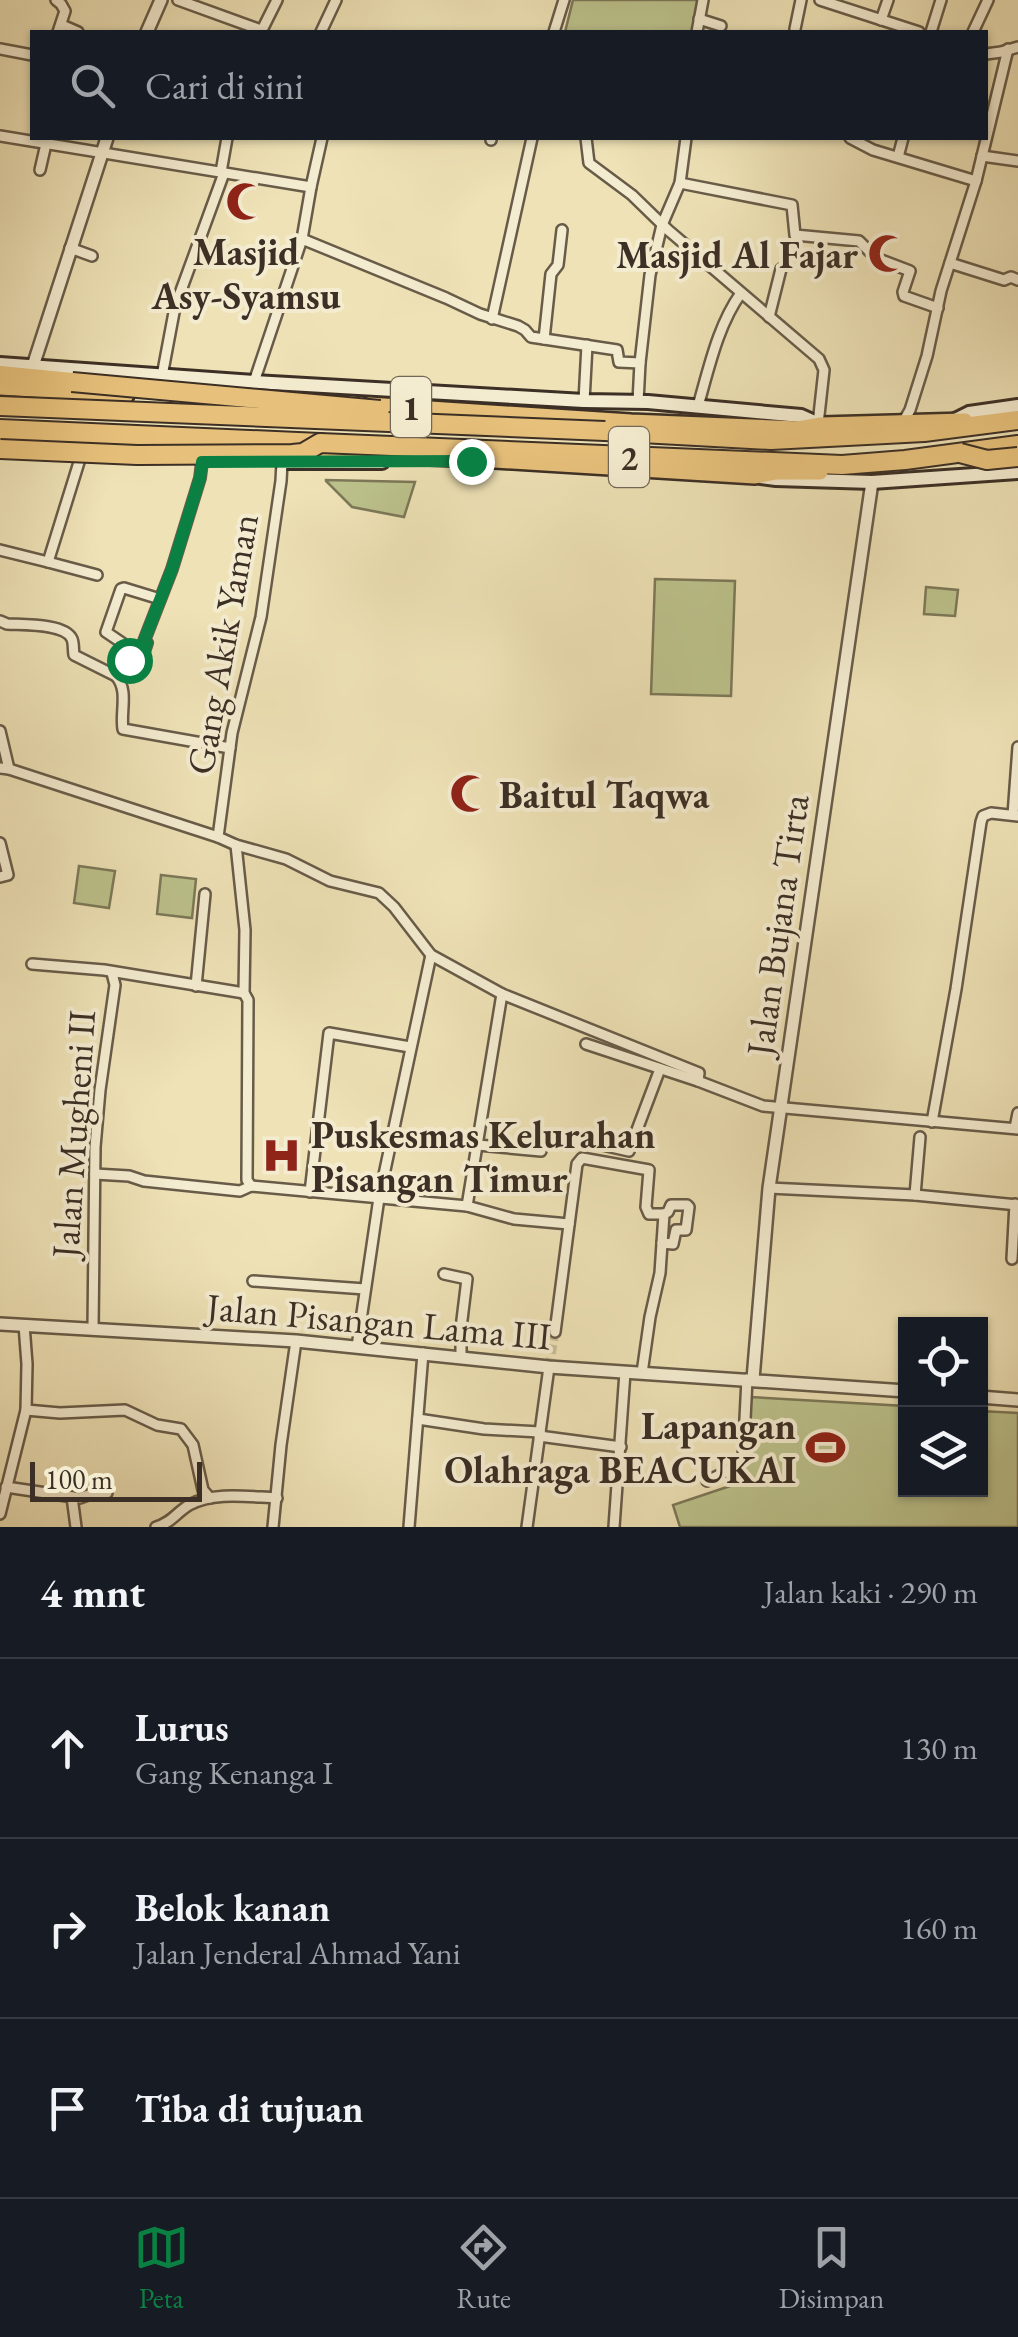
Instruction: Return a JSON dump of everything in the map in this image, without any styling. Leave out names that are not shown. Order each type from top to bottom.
[{"type":"highway","points":[[0,375],[605,431]]},
{"type":"highway","name":"1","points":[[0,387],[798,429],[971,421],[1018,413]]},
{"type":"highway","name":"2","points":[[0,406],[771,440],[924,432],[1018,413]]},
{"type":"highway","points":[[418,456],[406,434],[420,407]]},
{"type":"highway","name":"2","points":[[0,429],[842,465],[960,452],[988,460],[1018,451]]},
{"type":"highway","name":"1","points":[[0,440],[418,456],[755,476],[902,468],[1018,451]]},
{"type":"highway","points":[[0,454],[292,454],[320,444]]},
{"type":"main road","name":"1","points":[[0,364],[698,406],[801,416],[820,425]]},
{"type":"main road","name":"1","points":[[0,454],[202,462],[480,459]]},
{"type":"main road","name":"1","points":[[755,476],[872,482],[1018,472]]},
{"type":"street","points":[[56,0],[65,11],[60,29]]},
{"type":"street","points":[[148,30],[160,0]]},
{"type":"street","points":[[178,0],[258,30]]},
{"type":"street","points":[[262,30],[277,0]]},
{"type":"street","points":[[322,30],[336,0]]},
{"type":"street","points":[[555,30],[564,0]]},
{"type":"street","points":[[696,30],[703,0]]},
{"type":"street","points":[[795,28],[801,0]]},
{"type":"street","points":[[822,0],[849,4],[913,30]]},
{"type":"street","points":[[882,20],[888,0]]},
{"type":"street","points":[[932,30],[941,0]]},
{"type":"street","points":[[974,30],[988,0]]},
{"type":"street","points":[[699,20],[721,26]]},
{"type":"street","points":[[0,48],[30,55]]},
{"type":"street","points":[[988,54],[1013,48]]},
{"type":"street","points":[[988,135],[1013,48]]},
{"type":"street","points":[[0,136],[311,187]]},
{"type":"street","points":[[33,366],[106,140]]},
{"type":"street","points":[[162,376],[175,307],[222,172],[227,140]]},
{"type":"street","points":[[254,382],[302,239],[322,140]]},
{"type":"street","points":[[492,318],[532,140]]},
{"type":"street","points":[[586,140],[589,162],[632,195],[823,365],[820,425]]},
{"type":"street","points":[[638,402],[650,275],[662,225],[680,183],[686,140]]},
{"type":"street","points":[[854,140],[873,150],[976,181]]},
{"type":"street","points":[[898,157],[902,140]]},
{"type":"street","points":[[902,424],[913,400],[987,140]]},
{"type":"street","points":[[40,170],[46,144]]},
{"type":"street","points":[[982,156],[1018,161]]},
{"type":"street","points":[[680,183],[788,203],[794,209],[795,235],[861,242],[876,258],[910,271],[903,294],[938,308]]},
{"type":"street","points":[[544,339],[551,277],[558,265],[562,230]]},
{"type":"street","points":[[302,239],[518,326],[531,337],[617,350],[619,362],[640,362]]},
{"type":"street","points":[[70,248],[92,256]]},
{"type":"street","points":[[950,262],[1004,280],[1018,280]]},
{"type":"street","points":[[769,317],[781,270]]},
{"type":"street","points":[[698,406],[716,346],[741,293]]},
{"type":"street","points":[[584,401],[587,344]]},
{"type":"street","points":[[48,562],[80,459]]},
{"type":"street","points":[[160,599],[124,588],[106,632],[143,655],[147,643],[144,641],[160,599],[200,478],[202,462]]},
{"type":"street","name":"Gang Akik Yaman","points":[[218,837],[230,748],[261,617],[282,462]]},
{"type":"street","name":"Jalan Bujana Tirta","points":[[750,1379],[769,1188],[872,482]]},
{"type":"street","points":[[0,550],[97,575]]},
{"type":"street","points":[[0,621],[68,633],[74,656],[116,676],[124,687],[123,730],[230,748]]},
{"type":"street","points":[[116,676],[134,651]]},
{"type":"street","points":[[0,731],[5,769],[286,858],[330,881],[379,893],[431,955],[502,994],[700,1073],[698,1081]]},
{"type":"street","points":[[932,1122],[981,822],[983,816],[991,813],[1015,816],[1018,748]]},
{"type":"street","points":[[0,842],[8,875],[0,876]]},
{"type":"street","points":[[236,845],[245,930],[251,1186]]},
{"type":"street","points":[[196,986],[206,894]]},
{"type":"street","points":[[357,1347],[379,1198],[431,955]]},
{"type":"street","points":[[32,964],[112,973]]},
{"type":"street","name":"Jalan Mugheni II","points":[[93,1329],[95,1174],[100,1090],[115,985],[112,973],[244,993]]},
{"type":"street","points":[[467,1206],[502,994]]},
{"type":"street","points":[[310,1192],[329,1034],[410,1047]]},
{"type":"street","points":[[586,1044],[757,1104],[780,1108],[1016,1129],[1018,1113]]},
{"type":"street","points":[[558,1135],[629,1151],[660,1068]]},
{"type":"street","points":[[915,1195],[920,1137]]},
{"type":"street","points":[[478,1144],[541,1151]]},
{"type":"street","points":[[554,1332],[577,1164],[582,1158],[649,1170],[649,1214],[664,1214],[671,1205],[690,1207],[686,1230],[676,1230],[673,1244],[662,1243]]},
{"type":"street","points":[[95,1174],[240,1191],[251,1186],[467,1206],[514,1220],[569,1224]]},
{"type":"street","points":[[769,1188],[1016,1204],[1012,1259]]},
{"type":"street","points":[[642,1373],[660,1273],[664,1214]]},
{"type":"street","points":[[444,1274],[467,1280],[461,1357]]},
{"type":"street","points":[[253,1281],[365,1289]]},
{"type":"street","name":"Jalan Pisangan Lama III","points":[[0,1324],[296,1341],[550,1366],[898,1390]]},
{"type":"street","points":[[0,1514],[26,1410],[24,1325]]},
{"type":"street","points":[[273,1527],[296,1341]]},
{"type":"street","points":[[409,1527],[424,1354]]},
{"type":"street","points":[[528,1527],[550,1366]]},
{"type":"street","points":[[614,1527],[625,1372]]},
{"type":"street","points":[[707,1481],[743,1460],[750,1379]]},
{"type":"street","points":[[988,1398],[1018,1400]]},
{"type":"street","points":[[26,1410],[125,1410],[157,1425],[181,1428],[192,1444],[203,1490],[210,1498]]},
{"type":"street","points":[[418,1419],[621,1447]]},
{"type":"street","points":[[6,1487],[84,1498],[107,1493]]},
{"type":"street","points":[[72,1497],[76,1527]]},
{"type":"street","points":[[156,1527],[169,1524],[190,1505],[210,1498],[277,1498]]},
{"type":"green space","points":[[573,0],[701,0],[694,30],[566,30]]},
{"type":"green space","points":[[326,480],[415,482],[404,517],[352,507]]},
{"type":"green space","points":[[655,579],[735,581],[731,696],[651,694]]},
{"type":"green space","points":[[926,587],[958,590],[955,616],[924,614]]},
{"type":"green space","points":[[79,866],[115,871],[109,908],[74,903]]},
{"type":"green space","points":[[161,875],[196,879],[192,918],[157,914]]},
{"type":"green space","name":"Lapangan Olahraga BEACUKAI","points":[[750,1397],[898,1406],[898,1497],[988,1497],[988,1411],[1018,1413],[1018,1527],[680,1527],[673,1505],[745,1481]]},
{"type":"tunnel","points":[[549,1367],[555,1332]]},
{"type":"place","name":"Masjid Asy-Syamsu","points":[[246,202]]},
{"type":"place","name":"Masjid Al Fajar","points":[[888,254]]},
{"type":"place","name":"Baitul Taqwa","points":[[469,794]]},
{"type":"place","name":"Puskesmas Kelurahan Pisangan Timur","points":[[281,1156]]},
{"type":"place","name":"Lapangan Olahraga BEACUKAI","points":[[826,1447]]},
{"type":"route","points":[[129,660],[134,651],[143,655],[147,643],[144,641],[172,569],[202,462],[471,461]]}]
